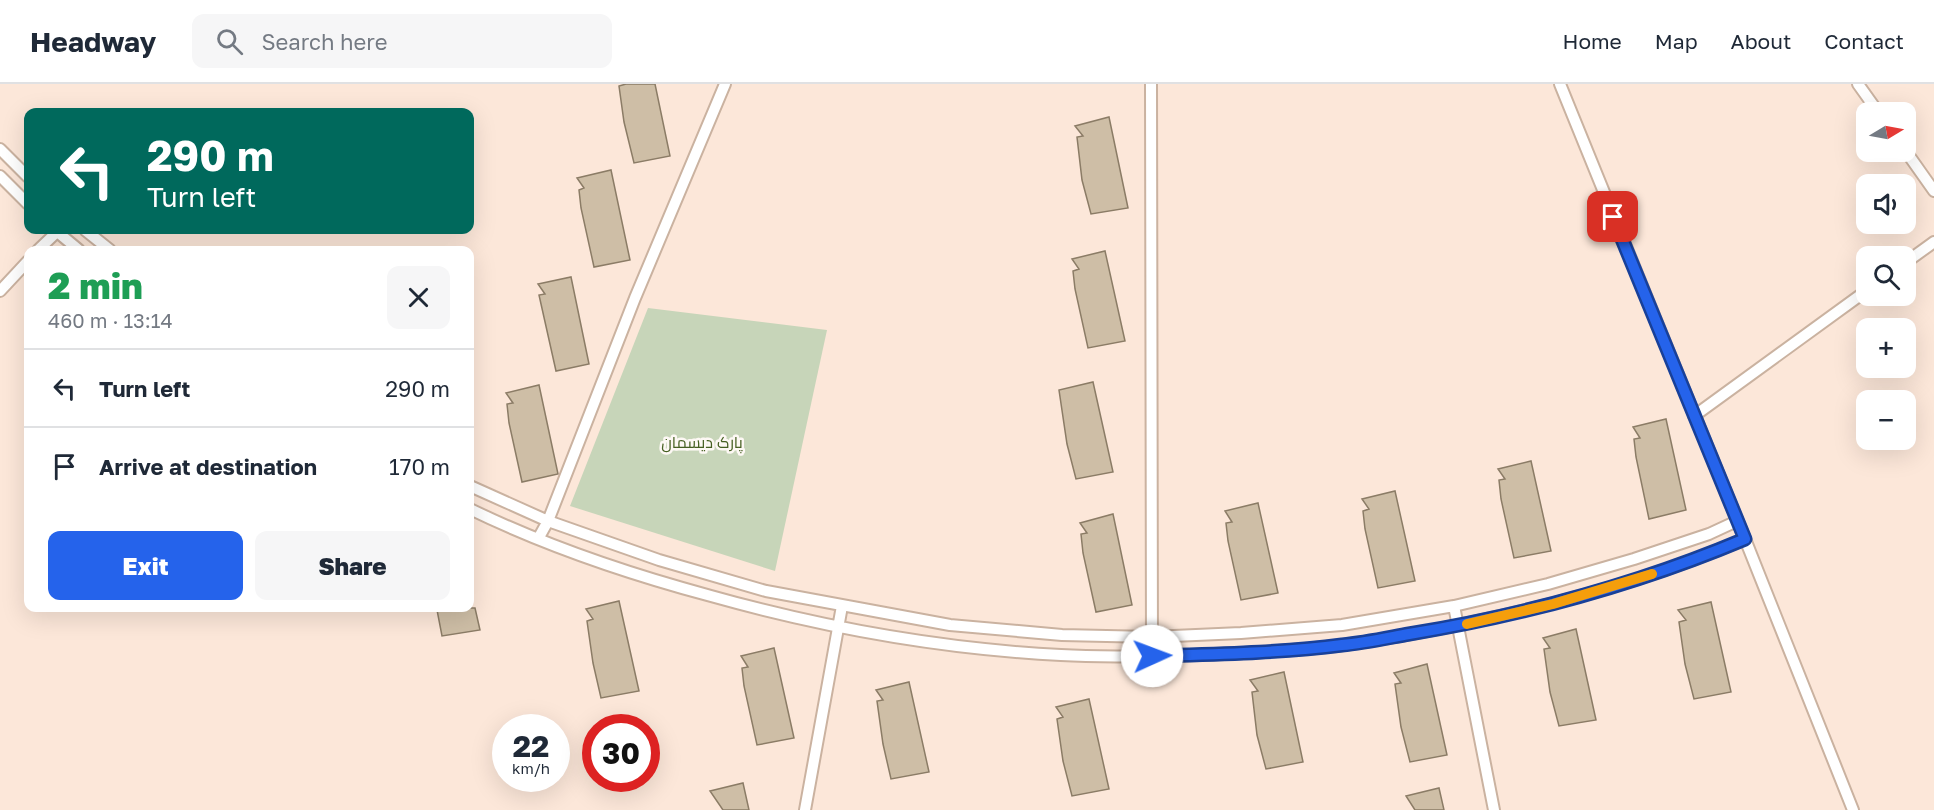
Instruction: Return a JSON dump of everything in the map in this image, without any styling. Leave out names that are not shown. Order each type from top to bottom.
[{"type":"street","points":[[538,538],[548,521],[635,298],[725,84]]},
{"type":"street","points":[[1151,84],[1152,656]]},
{"type":"street","points":[[1560,84],[1745,539],[1852,810]]},
{"type":"street","points":[[1858,84],[1871,102]]},
{"type":"street","points":[[0,149],[24,173]]},
{"type":"street","points":[[1913,162],[1934,191]]},
{"type":"street","points":[[0,176],[24,200]]},
{"type":"street","points":[[42,246],[53,234]]},
{"type":"street","points":[[61,234],[75,246]]},
{"type":"street","points":[[90,234],[105,246]]},
{"type":"street","points":[[1916,255],[1934,242]]},
{"type":"street","points":[[0,291],[24,265]]},
{"type":"street","points":[[1694,416],[1856,298]]},
{"type":"street","points":[[474,488],[548,521],[658,560],[755,588],[950,625],[1062,635],[1152,637],[1342,625],[1454,606],[1548,584],[1634,559],[1709,534],[1737,521]]},
{"type":"street","points":[[474,511],[538,538],[651,580],[767,612],[840,627],[981,648],[1060,655],[1242,654],[1343,645],[1458,626],[1553,604],[1641,578],[1745,539]]},
{"type":"street","points":[[805,810],[842,606]]},
{"type":"street","points":[[1454,606],[1494,810]]},
{"type":"green space","name":"پارک دیسمان","points":[[648,308],[827,330],[775,571],[570,506]]},
{"type":"building","points":[[655,84],[670,156],[634,163],[624,122],[619,86]]},
{"type":"building","points":[[1109,117],[1128,208],[1091,214],[1082,180],[1077,137],[1083,136],[1075,126]]},
{"type":"building","points":[[611,170],[630,260],[594,267],[581,208],[579,190],[584,188],[577,178]]},
{"type":"building","points":[[1105,251],[1125,341],[1088,348],[1075,289],[1073,271],[1079,269],[1072,259]]},
{"type":"building","points":[[571,277],[589,364],[556,371],[539,295],[545,294],[538,284]]},
{"type":"building","points":[[1093,382],[1113,472],[1076,479],[1067,444],[1059,390]]},
{"type":"building","points":[[539,385],[558,474],[522,482],[509,423],[507,404],[513,403],[506,393]]},
{"type":"building","points":[[1666,419],[1686,510],[1649,519],[1634,439],[1640,438],[1633,427]]},
{"type":"building","points":[[1531,461],[1551,551],[1514,558],[1501,499],[1499,480],[1505,479],[1498,469]]},
{"type":"building","points":[[1395,491],[1415,581],[1378,588],[1365,529],[1363,511],[1369,509],[1362,499]]},
{"type":"building","points":[[1258,503],[1278,593],[1241,600],[1228,541],[1226,523],[1232,522],[1225,511]]},
{"type":"building","points":[[1113,514],[1132,605],[1096,612],[1083,553],[1081,534],[1087,533],[1080,523]]},
{"type":"building","points":[[619,601],[639,691],[601,698],[587,621],[593,619],[586,609]]},
{"type":"building","points":[[1711,602],[1731,692],[1694,699],[1685,664],[1679,622],[1686,620],[1678,610]]},
{"type":"building","points":[[475,608],[480,630],[442,636],[437,612],[474,612]]},
{"type":"building","points":[[1576,629],[1596,720],[1559,726],[1550,692],[1544,649],[1550,648],[1543,638]]},
{"type":"building","points":[[774,648],[794,738],[757,745],[744,686],[742,668],[748,667],[741,656]]},
{"type":"building","points":[[1427,664],[1447,755],[1410,762],[1401,727],[1395,684],[1401,683],[1394,673]]},
{"type":"building","points":[[1284,672],[1303,762],[1266,769],[1257,735],[1252,692],[1258,691],[1250,680]]},
{"type":"building","points":[[909,682],[929,772],[891,779],[877,701],[883,700],[876,690]]},
{"type":"building","points":[[1089,699],[1109,789],[1072,796],[1063,761],[1057,719],[1063,717],[1056,707]]},
{"type":"building","points":[[743,783],[749,810],[723,810],[710,791]]},
{"type":"building","points":[[1439,788],[1444,810],[1415,810],[1406,796]]},
{"type":"slow traffic","points":[[1467,624],[1553,604],[1652,574]]},
{"type":"route","points":[[1152,656],[1242,654],[1343,645],[1458,626],[1553,604],[1641,578],[1745,539],[1613,217]]}]
